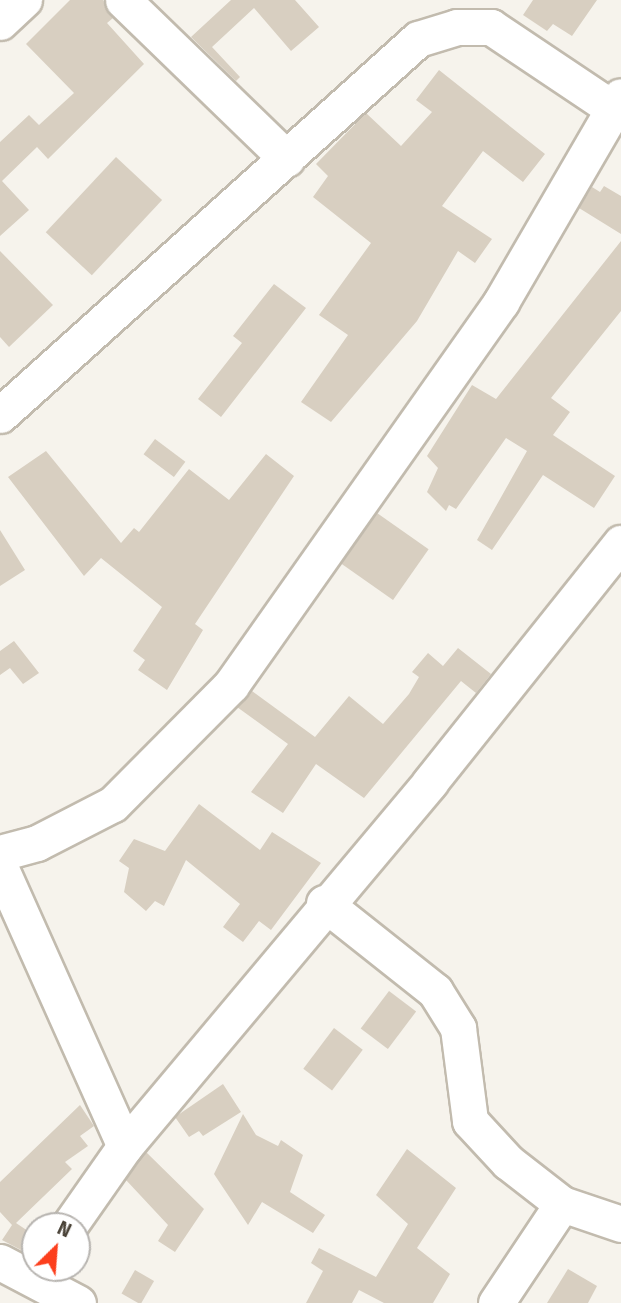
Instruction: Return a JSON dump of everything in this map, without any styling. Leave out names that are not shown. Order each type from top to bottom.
[{"type":"street","points":[[0,22],[24,0]]},
{"type":"street","points":[[124,0],[287,159]]},
{"type":"street","points":[[0,415],[287,159],[406,47],[465,26],[508,34],[617,102],[501,302],[231,685],[113,804],[37,843],[0,853]]},
{"type":"street","points":[[79,1212],[125,1146],[324,903],[430,782],[621,543]]},
{"type":"street","points":[[0,867],[125,1146]]},
{"type":"street","points":[[324,903],[435,991],[458,1028],[470,1121],[508,1162],[562,1204],[621,1224]]},
{"type":"street","points":[[496,1303],[562,1204]]},
{"type":"street","points":[[0,1262],[21,1268]]},
{"type":"street","points":[[49,1282],[78,1303]]},
{"type":"building","points":[[70,0],[103,0],[113,18],[107,23],[144,64],[48,159],[37,147],[2,181],[29,210],[0,236],[0,142],[29,115],[39,125],[74,93],[26,44]]},
{"type":"building","points":[[231,0],[295,0],[319,27],[291,51],[254,8],[212,47],[240,77],[236,81],[191,37]]},
{"type":"building","points":[[533,0],[597,0],[572,36],[553,24],[547,31],[523,15]]},
{"type":"building","points":[[439,70],[545,154],[523,182],[483,151],[442,206],[492,239],[475,263],[458,251],[417,321],[331,422],[301,402],[348,335],[319,315],[371,243],[313,197],[328,176],[316,164],[366,113],[401,146],[432,112],[416,100]]},
{"type":"building","points":[[116,157],[162,200],[92,275],[46,232]]},
{"type":"building","points":[[604,186],[621,196],[621,234],[579,208],[592,187],[600,192]]},
{"type":"building","points":[[621,241],[621,311],[551,398],[570,412],[553,435],[615,476],[594,508],[543,475],[492,550],[477,540],[527,451],[506,438],[456,509],[449,505],[446,511],[427,492],[438,468],[427,456],[472,385],[496,399]]},
{"type":"building","points":[[0,251],[53,305],[9,347],[0,337]]},
{"type":"building","points":[[274,284],[306,308],[221,417],[198,399],[242,343],[233,336]]},
{"type":"building","points":[[155,439],[185,462],[174,477],[144,454]]},
{"type":"building","points":[[46,451],[121,543],[134,528],[139,532],[189,469],[229,500],[266,454],[294,476],[195,624],[203,630],[167,690],[138,670],[145,660],[133,651],[162,607],[101,558],[84,576],[8,477]]},
{"type":"building","points":[[377,513],[429,549],[393,600],[341,564]]},
{"type":"building","points":[[0,530],[25,570],[0,586]]},
{"type":"building","points":[[14,641],[39,673],[23,684],[10,668],[0,675],[0,651]]},
{"type":"building","points":[[458,648],[491,674],[476,693],[461,681],[364,798],[316,764],[283,813],[251,792],[288,744],[237,707],[252,691],[315,737],[349,696],[383,724],[409,694],[419,677],[412,672],[428,653],[443,666]]},
{"type":"building","points":[[199,804],[260,850],[272,832],[321,863],[271,930],[259,921],[243,942],[223,927],[240,904],[186,860],[164,906],[155,901],[146,911],[124,892],[129,868],[119,861],[134,839],[165,851]]},
{"type":"building","points":[[389,991],[416,1011],[388,1049],[361,1029]]},
{"type":"building","points":[[334,1028],[363,1050],[332,1090],[303,1069]]},
{"type":"building","points":[[223,1084],[241,1112],[203,1136],[199,1131],[189,1137],[175,1117]]},
{"type":"building","points":[[80,1105],[94,1126],[80,1136],[88,1146],[65,1162],[72,1169],[27,1212],[21,1212],[21,1218],[16,1223],[21,1226],[21,1250],[2,1240],[12,1225],[0,1212],[0,1182]]},
{"type":"building","points":[[243,1114],[256,1135],[278,1146],[281,1140],[303,1155],[290,1192],[325,1215],[313,1233],[262,1202],[248,1225],[214,1174]]},
{"type":"building","points":[[407,1149],[456,1188],[417,1248],[450,1274],[433,1303],[384,1303],[359,1290],[352,1303],[306,1303],[323,1271],[311,1263],[319,1248],[376,1277],[408,1224],[376,1195]]},
{"type":"building","points":[[146,1152],[204,1209],[175,1252],[158,1241],[168,1225],[126,1180]]},
{"type":"building","points":[[568,1269],[597,1286],[588,1303],[547,1303]]},
{"type":"building","points":[[135,1270],[154,1281],[141,1303],[122,1293]]}]
